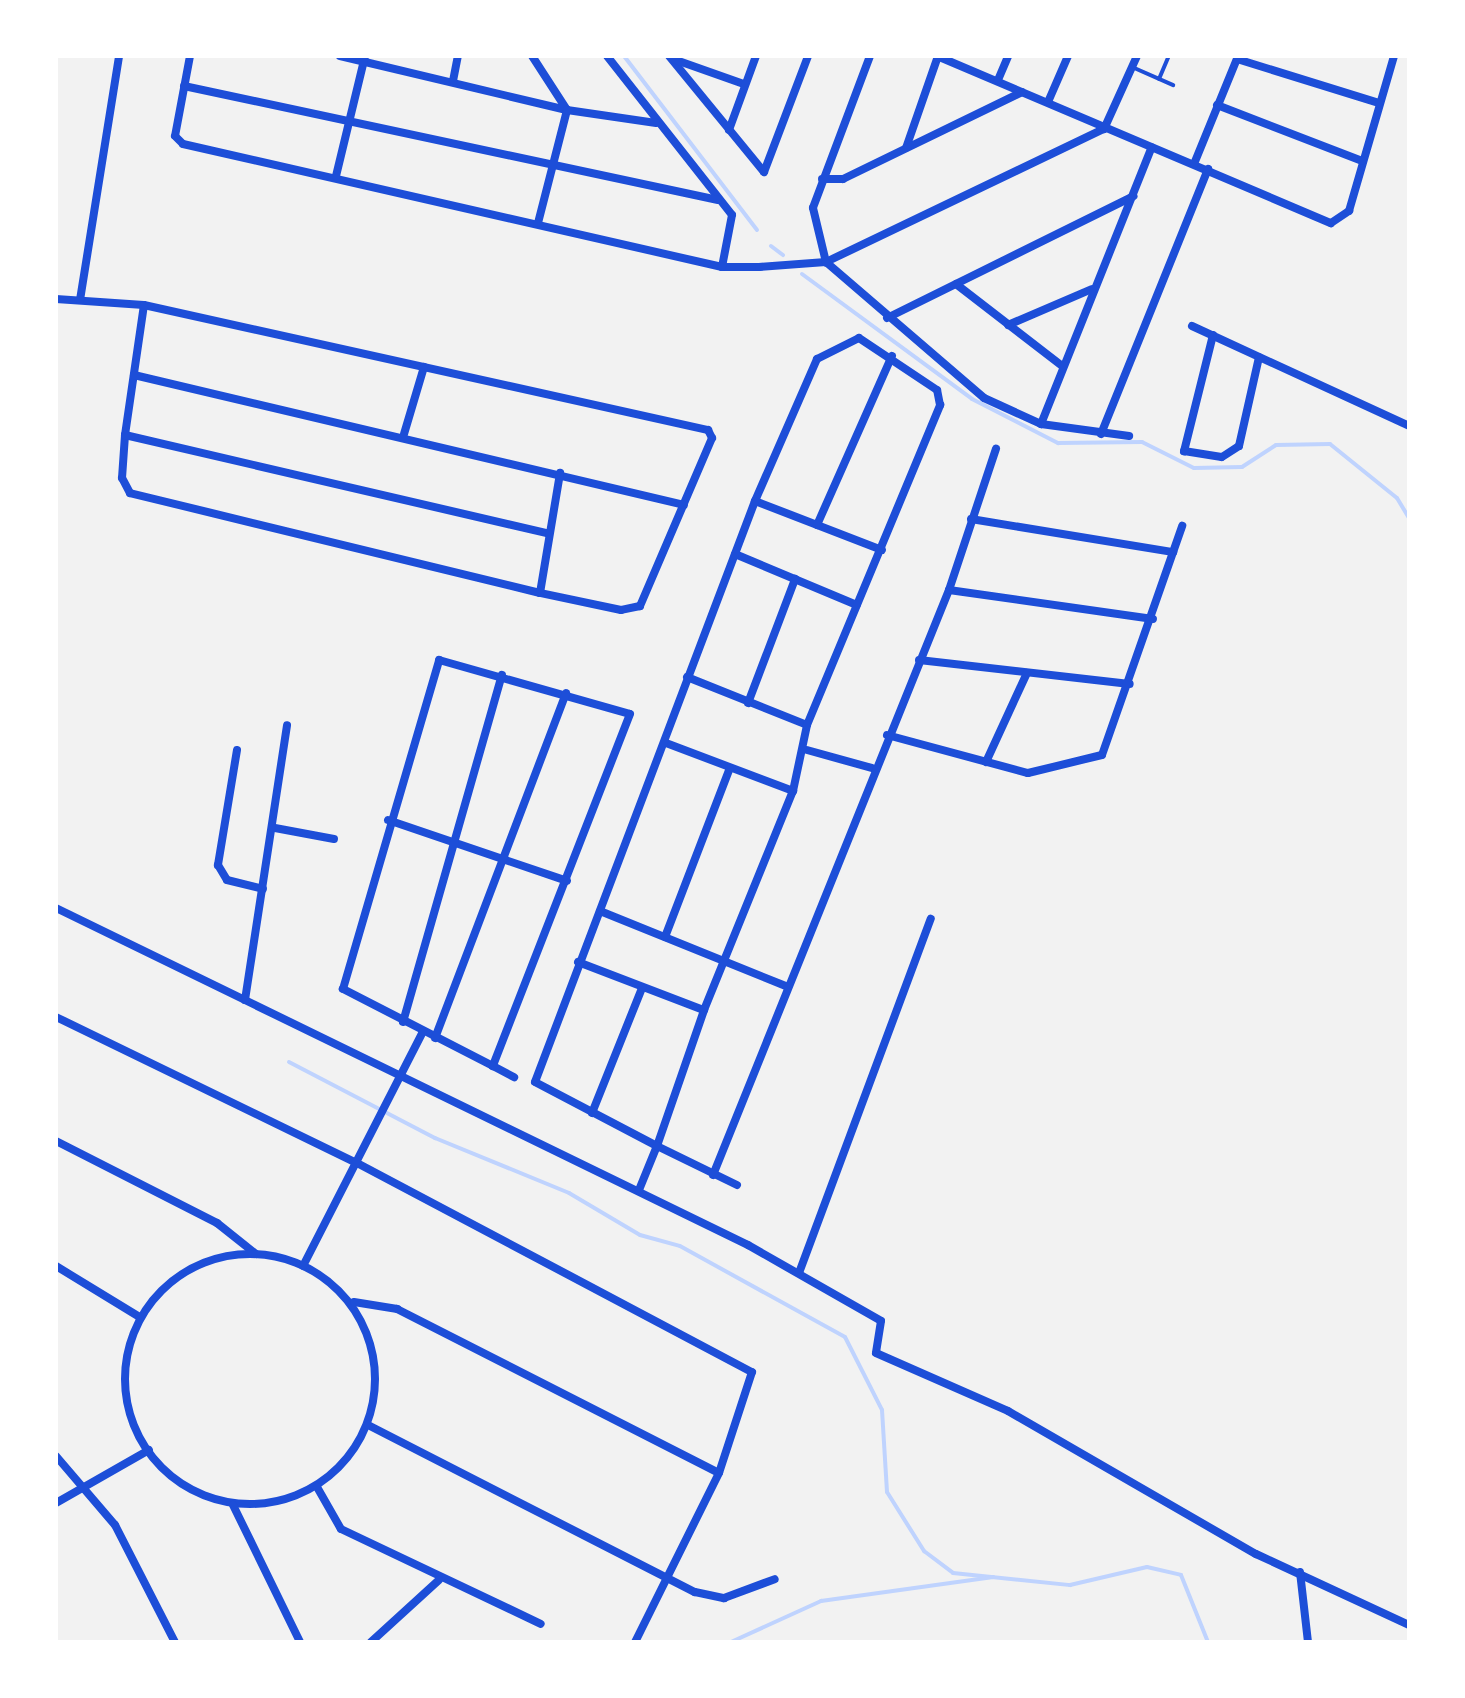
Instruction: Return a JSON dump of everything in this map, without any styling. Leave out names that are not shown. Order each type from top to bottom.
[{"type":"street","points":[[80,300],[119,56]]},
{"type":"street","points":[[190,56],[177,141],[722,267],[826,262],[1104,129],[1137,56]]},
{"type":"street","points":[[340,56],[364,59],[567,110],[656,123]]},
{"type":"street","points":[[453,81],[458,56]]},
{"type":"street","points":[[532,56],[567,110],[538,223]]},
{"type":"street","points":[[607,56],[733,223],[722,267]]},
{"type":"street","points":[[729,130],[756,56]]},
{"type":"street","points":[[670,57],[767,171],[807,58],[796,56]]},
{"type":"street","points":[[870,56],[813,208],[826,262],[887,318],[984,398],[1041,424],[1129,436]]},
{"type":"street","points":[[906,148],[938,56],[1331,223],[1349,211],[1394,56]]},
{"type":"street","points":[[998,80],[1008,56]]},
{"type":"street","points":[[1048,102],[1068,56]]},
{"type":"street","points":[[670,57],[744,84]]},
{"type":"street","points":[[1194,164],[1238,57],[1379,103]]},
{"type":"street","points":[[336,176],[364,59]]},
{"type":"street","points":[[184,86],[349,120],[554,168],[718,200]]},
{"type":"street","points":[[822,179],[843,179],[1022,92]]},
{"type":"street","points":[[1217,105],[1362,161]]},
{"type":"street","points":[[1041,424],[1092,289],[1134,196],[1152,147]]},
{"type":"street","points":[[1101,434],[1208,169]]},
{"type":"street","points":[[887,318],[1134,196]]},
{"type":"street","points":[[956,284],[1062,366]]},
{"type":"street","points":[[1008,325],[1092,289]]},
{"type":"street","points":[[56,299],[144,305],[708,430],[712,438],[634,610],[540,593],[130,493],[122,478],[125,435],[144,305]]},
{"type":"street","points":[[1192,326],[1409,426]]},
{"type":"street","points":[[1213,335],[1184,451],[1222,457],[1239,446],[1259,357]]},
{"type":"street","points":[[639,1190],[657,1146],[704,1010],[793,791],[807,750],[807,725],[882,550],[941,397],[892,356],[859,338],[817,359],[755,501],[687,677],[666,743],[578,962],[535,1082],[592,1113],[657,1146],[713,1175],[737,1185]]},
{"type":"street","points":[[817,525],[892,356]]},
{"type":"street","points":[[404,434],[424,367]]},
{"type":"street","points":[[134,375],[404,434],[684,505]]},
{"type":"street","points":[[125,435],[546,533]]},
{"type":"street","points":[[713,1175],[872,768],[949,590],[996,449]]},
{"type":"street","points":[[540,593],[546,533],[560,473]]},
{"type":"street","points":[[755,501],[882,550]]},
{"type":"street","points":[[971,519],[1173,552]]},
{"type":"street","points":[[887,735],[1028,773],[1102,755],[1153,619],[1182,526]]},
{"type":"street","points":[[735,554],[857,605]]},
{"type":"street","points":[[748,703],[795,579]]},
{"type":"street","points":[[949,590],[1153,619]]},
{"type":"street","points":[[919,660],[1130,684]]},
{"type":"street","points":[[493,1066],[630,714],[502,675],[434,663],[343,989],[514,1077]]},
{"type":"street","points":[[986,762],[1027,673]]},
{"type":"street","points":[[403,1022],[502,675]]},
{"type":"street","points":[[687,677],[807,725]]},
{"type":"street","points":[[435,1038],[566,693]]},
{"type":"street","points":[[245,1000],[275,828],[287,725]]},
{"type":"street","points":[[666,743],[793,791]]},
{"type":"street","points":[[237,750],[218,865],[227,880],[263,889]]},
{"type":"street","points":[[807,750],[872,768]]},
{"type":"street","points":[[665,937],[730,768]]},
{"type":"street","points":[[388,820],[456,839],[567,881]]},
{"type":"street","points":[[275,828],[334,839]]},
{"type":"street","points":[[56,908],[748,1245],[881,1321],[876,1353],[1008,1411],[1256,1554],[1409,1625]]},
{"type":"street","points":[[600,911],[788,987]]},
{"type":"street","points":[[799,1273],[931,919]]},
{"type":"street","points":[[578,962],[704,1010]]},
{"type":"street","points":[[592,1113],[642,988]]},
{"type":"street","points":[[56,1017],[357,1163],[752,1372],[719,1473],[636,1640]]},
{"type":"street","points":[[303,1266],[423,1032]]},
{"type":"street","points":[[56,1141],[217,1223],[257,1255]]},
{"type":"street","points":[[354,1302],[368,1334],[368,1425],[317,1487],[271,1503],[233,1505],[166,1472],[149,1450],[126,1391],[125,1355],[138,1316],[171,1282],[215,1259],[257,1255],[303,1266],[354,1302],[397,1309],[719,1473]]},
{"type":"street","points":[[56,1266],[138,1316]]},
{"type":"street","points":[[368,1425],[666,1579],[724,1598],[775,1579]]},
{"type":"street","points":[[56,1503],[82,1485],[149,1450]]},
{"type":"street","points":[[56,1456],[115,1525],[175,1642]]},
{"type":"street","points":[[317,1487],[341,1529],[439,1580],[541,1624]]},
{"type":"street","points":[[233,1505],[300,1642]]},
{"type":"street","points":[[1300,1572],[1308,1642]]},
{"type":"street","points":[[371,1642],[439,1580]]},
{"type":"lane","points":[[1159,79],[1169,56]]},
{"type":"lane","points":[[1132,67],[1173,85]]},
{"type":"waterway","points":[[624,56],[757,230]]},
{"type":"waterway","points":[[771,246],[783,255]]},
{"type":"waterway","points":[[802,274],[972,399],[1058,443],[1142,442],[1194,468],[1242,467],[1276,445],[1330,444],[1397,498],[1409,518]]},
{"type":"waterway","points":[[289,1062],[435,1138],[569,1193],[640,1235],[680,1246],[845,1337],[882,1410],[887,1492],[924,1551],[953,1573],[1070,1585],[1147,1567],[1181,1575],[1208,1642]]},
{"type":"waterway","points":[[731,1642],[821,1601],[993,1577]]}]
